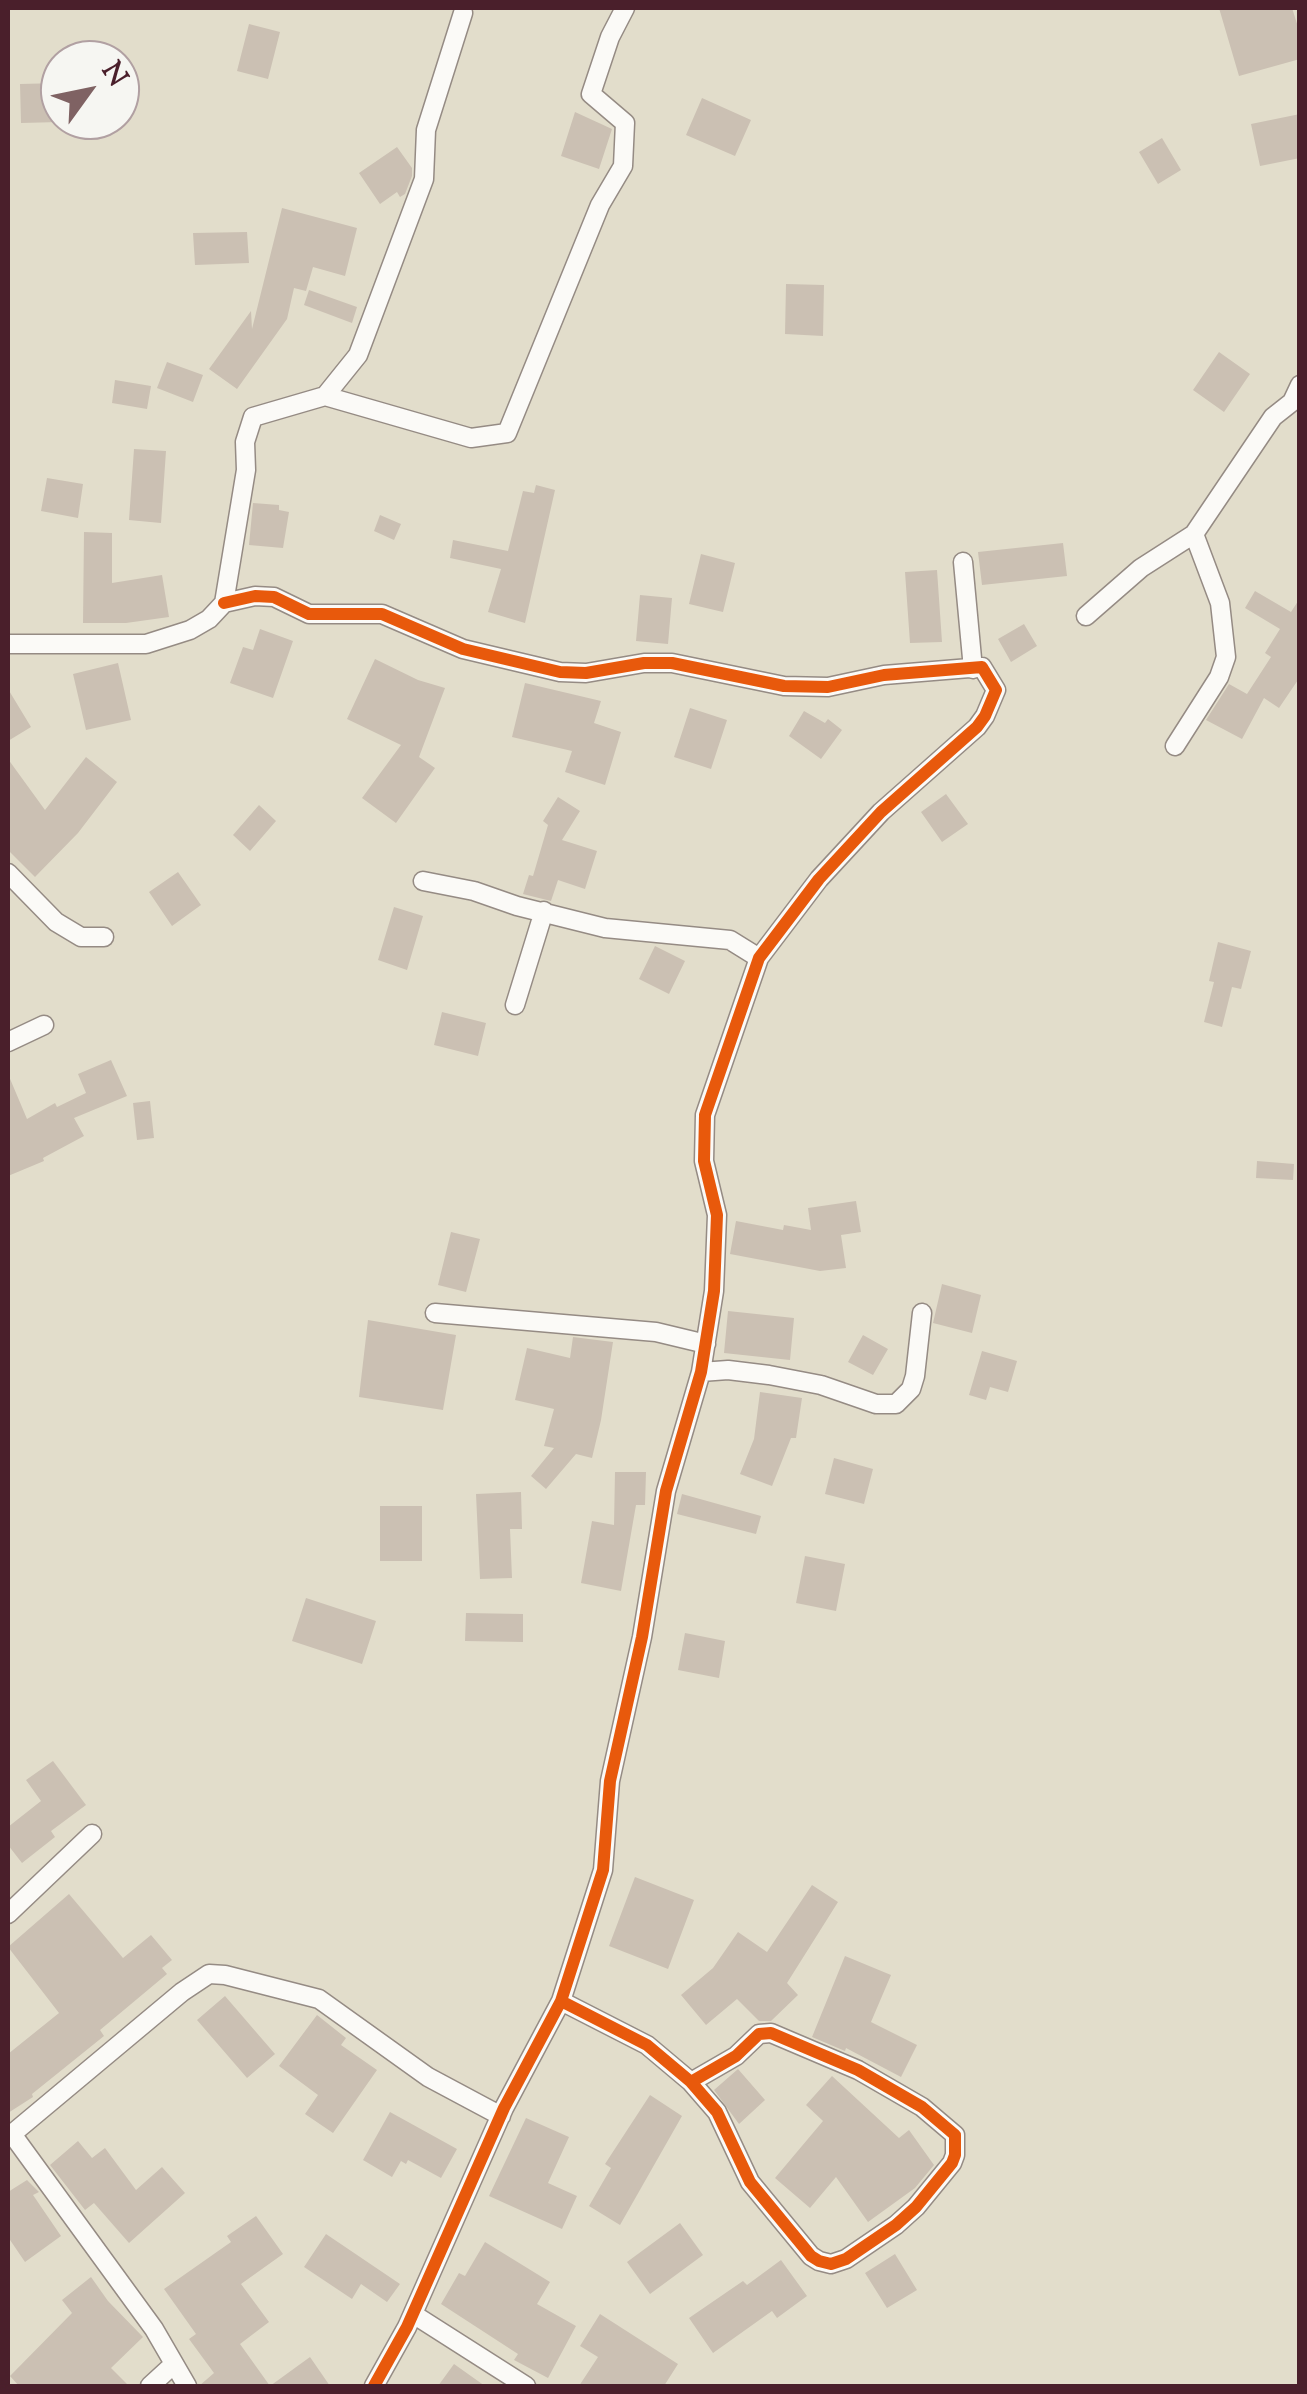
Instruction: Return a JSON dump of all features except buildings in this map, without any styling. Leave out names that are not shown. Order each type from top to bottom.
[{"type":"street","points":[[8,644],[146,644],[190,630],[209,619],[224,603],[246,470],[245,442],[253,417],[325,396],[471,438],[506,433],[600,205],[623,166],[625,123],[591,94],[610,37],[626,8]]},
{"type":"street","points":[[325,396],[358,356],[424,179],[426,130],[463,13]]},
{"type":"street","points":[[1086,616],[1141,568],[1194,534],[1273,417],[1297,398]]},
{"type":"street","points":[[1175,746],[1218,677],[1226,657],[1220,604],[1194,534]]},
{"type":"street","points":[[962,562],[973,669]]},
{"type":"street","points":[[224,603],[256,596],[274,597],[310,614],[382,614],[463,649],[560,672],[672,663],[784,686],[828,687],[911,672],[982,667],[980,670],[996,690],[986,716],[869,825],[819,879],[759,958],[704,1115],[704,1162],[717,1214],[714,1292],[701,1372],[666,1492],[642,1638],[610,1780],[603,1870],[561,2000],[501,2116],[413,2314],[374,2386]]},
{"type":"street","points":[[8,872],[56,922],[82,936],[104,938]]},
{"type":"street","points":[[423,881],[474,891],[605,928],[730,940],[759,958]]},
{"type":"street","points":[[515,1005],[544,911]]},
{"type":"street","points":[[8,1042],[44,1024]]},
{"type":"street","points":[[435,1313],[656,1332],[706,1344]]},
{"type":"street","points":[[701,1372],[728,1370],[769,1375],[876,1404],[896,1404],[911,1388],[915,1376],[922,1313]]},
{"type":"street","points":[[8,1914],[92,1834]]},
{"type":"street","points":[[186,2386],[154,2329],[10,2135],[209,1974],[319,1999],[428,2078],[501,2116]]},
{"type":"street","points":[[561,2000],[647,2045],[691,2082],[717,2112],[750,2182],[819,2261],[831,2264],[846,2259],[896,2225],[934,2185],[955,2155],[956,2135],[922,2107],[858,2070],[771,2033],[759,2034],[736,2056],[691,2082]]},
{"type":"street","points":[[413,2314],[526,2386]]},
{"type":"street","points":[[150,2386],[174,2364]]},
{"type":"cycle path","points":[[224,603],[255,596],[274,597],[309,614],[382,614],[463,649],[560,672],[586,673],[644,663],[672,663],[784,686],[828,687],[884,675],[982,667],[996,690],[977,727],[881,812],[819,879],[759,958],[705,1115],[704,1161],[717,1215],[714,1291],[701,1372],[666,1491],[642,1637],[610,1781],[603,1870],[561,2001],[504,2108],[407,2327],[374,2386]]},
{"type":"cycle path","points":[[561,2001],[647,2045],[691,2082],[717,2112],[750,2182],[819,2261],[831,2264],[846,2259],[896,2225],[916,2207],[955,2155],[955,2135],[922,2107],[858,2070],[771,2033],[759,2034],[736,2056],[691,2082]]}]
